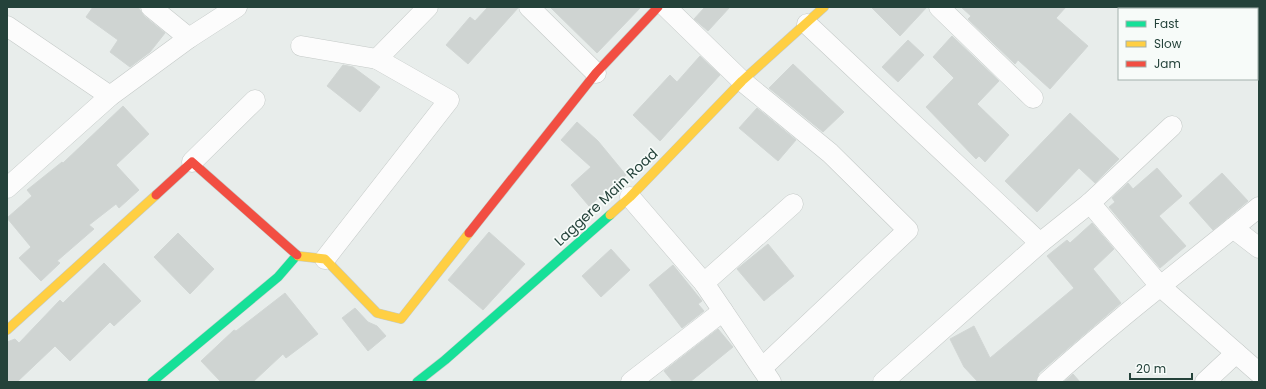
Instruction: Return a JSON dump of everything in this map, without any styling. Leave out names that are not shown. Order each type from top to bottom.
[{"type":"street","points":[[151,7],[189,38]]},
{"type":"street","points":[[7,188],[110,96],[189,38],[237,7]]},
{"type":"street","points":[[376,59],[428,7]]},
{"type":"street","points":[[529,7],[596,73]]},
{"type":"street","points":[[192,162],[298,256],[325,259],[377,313],[401,319],[596,73],[658,7]]},
{"type":"street","points":[[630,197],[704,283],[767,375],[908,230],[830,153],[742,81],[666,7]]},
{"type":"street","name":"Laggere Main Road","points":[[417,382],[445,360],[630,197],[742,81],[807,24],[824,7]]},
{"type":"street","points":[[939,7],[1033,98]]},
{"type":"street","points":[[807,24],[1040,243]]},
{"type":"street","points":[[7,26],[110,96]]},
{"type":"street","points":[[301,46],[376,59],[449,100],[325,259]]},
{"type":"street","points":[[7,330],[192,162],[255,100]]},
{"type":"street","points":[[883,382],[1040,243],[1090,203],[1172,126]]},
{"type":"street","points":[[1090,203],[1161,287],[1259,373]]},
{"type":"street","points":[[704,283],[793,204]]},
{"type":"street","points":[[1047,382],[1090,342],[1161,287],[1259,207]]},
{"type":"street","points":[[1234,228],[1259,248]]},
{"type":"street","points":[[152,382],[278,277],[298,256]]},
{"type":"street","points":[[631,382],[723,311]]},
{"type":"street","points":[[1204,382],[1236,353]]},
{"type":"building","points":[[93,7],[138,7],[144,16],[165,33],[150,52],[130,67],[110,52],[118,40],[86,17]]},
{"type":"building","points":[[488,7],[518,8],[468,64],[446,45],[470,17],[475,21]]},
{"type":"building","points":[[550,7],[641,7],[597,53]]},
{"type":"building","points":[[705,7],[730,7],[708,31],[694,19]]},
{"type":"building","points":[[871,7],[927,7],[900,36]]},
{"type":"building","points":[[961,7],[1066,7],[1056,18],[1088,46],[1050,89],[1018,60],[1015,64],[968,19],[971,16]]},
{"type":"building","points":[[952,36],[999,81],[977,104],[1009,135],[985,162],[979,156],[976,159],[926,107],[954,78],[933,57]]},
{"type":"building","points":[[908,40],[924,55],[898,82],[882,67]]},
{"type":"building","points":[[700,56],[720,75],[660,141],[633,115],[670,75],[677,82]]},
{"type":"building","points":[[793,64],[844,112],[823,132],[769,88]]},
{"type":"building","points":[[343,65],[353,67],[380,87],[360,112],[327,86]]},
{"type":"building","points":[[123,106],[149,134],[116,165],[139,190],[119,208],[116,204],[89,225],[94,229],[57,261],[60,263],[41,281],[19,258],[31,247],[7,218],[32,196],[27,190],[62,162],[63,163]]},
{"type":"building","points":[[757,108],[796,140],[778,161],[739,128]]},
{"type":"building","points":[[1070,113],[1119,159],[1095,183],[1079,168],[1037,212],[1005,181]]},
{"type":"building","points":[[577,122],[598,141],[626,175],[589,206],[571,185],[591,167],[561,140]]},
{"type":"building","points":[[1157,168],[1182,196],[1159,216],[1186,246],[1160,268],[1109,207],[1115,202],[1112,198],[1128,183],[1133,189]]},
{"type":"building","points":[[1222,173],[1248,201],[1213,230],[1189,203]]},
{"type":"building","points":[[1092,223],[1114,249],[1093,269],[1121,303],[1039,373],[1036,382],[978,382],[964,367],[950,339],[974,326],[990,358],[1074,288],[1047,256],[1067,240],[1070,243]]},
{"type":"building","points":[[489,232],[525,264],[483,310],[448,280]]},
{"type":"building","points":[[178,233],[214,269],[190,294],[154,257]]},
{"type":"building","points":[[768,244],[794,276],[764,301],[737,269]]},
{"type":"building","points":[[611,249],[630,270],[601,297],[582,276]]},
{"type":"building","points":[[104,263],[141,301],[114,326],[110,322],[70,361],[55,346],[17,382],[7,382],[7,342],[15,339],[19,343],[60,300],[63,303]]},
{"type":"building","points":[[673,265],[702,301],[698,304],[704,311],[682,328],[649,285]]},
{"type":"building","points":[[285,293],[318,334],[286,358],[283,354],[253,382],[221,382],[201,361],[234,330],[236,331]]},
{"type":"building","points":[[355,308],[368,322],[377,326],[386,336],[368,351],[342,318]]},
{"type":"building","points":[[718,329],[733,347],[690,382],[673,382],[664,371]]},
{"type":"building","points":[[1073,374],[1080,382],[1064,382]]},
{"type":"traffic: fast","points":[[417,382],[445,360],[610,215]]},
{"type":"traffic: fast","points":[[152,382],[278,277],[297,255]]},
{"type":"traffic: slow","points":[[610,215],[630,197],[742,81],[824,7]]},
{"type":"traffic: slow","points":[[7,330],[156,195]]},
{"type":"traffic: slow","points":[[298,256],[325,259],[377,313],[401,319],[469,233]]},
{"type":"traffic: jam","points":[[469,233],[596,73],[658,7]]},
{"type":"traffic: jam","points":[[156,195],[192,162],[297,255]]}]
